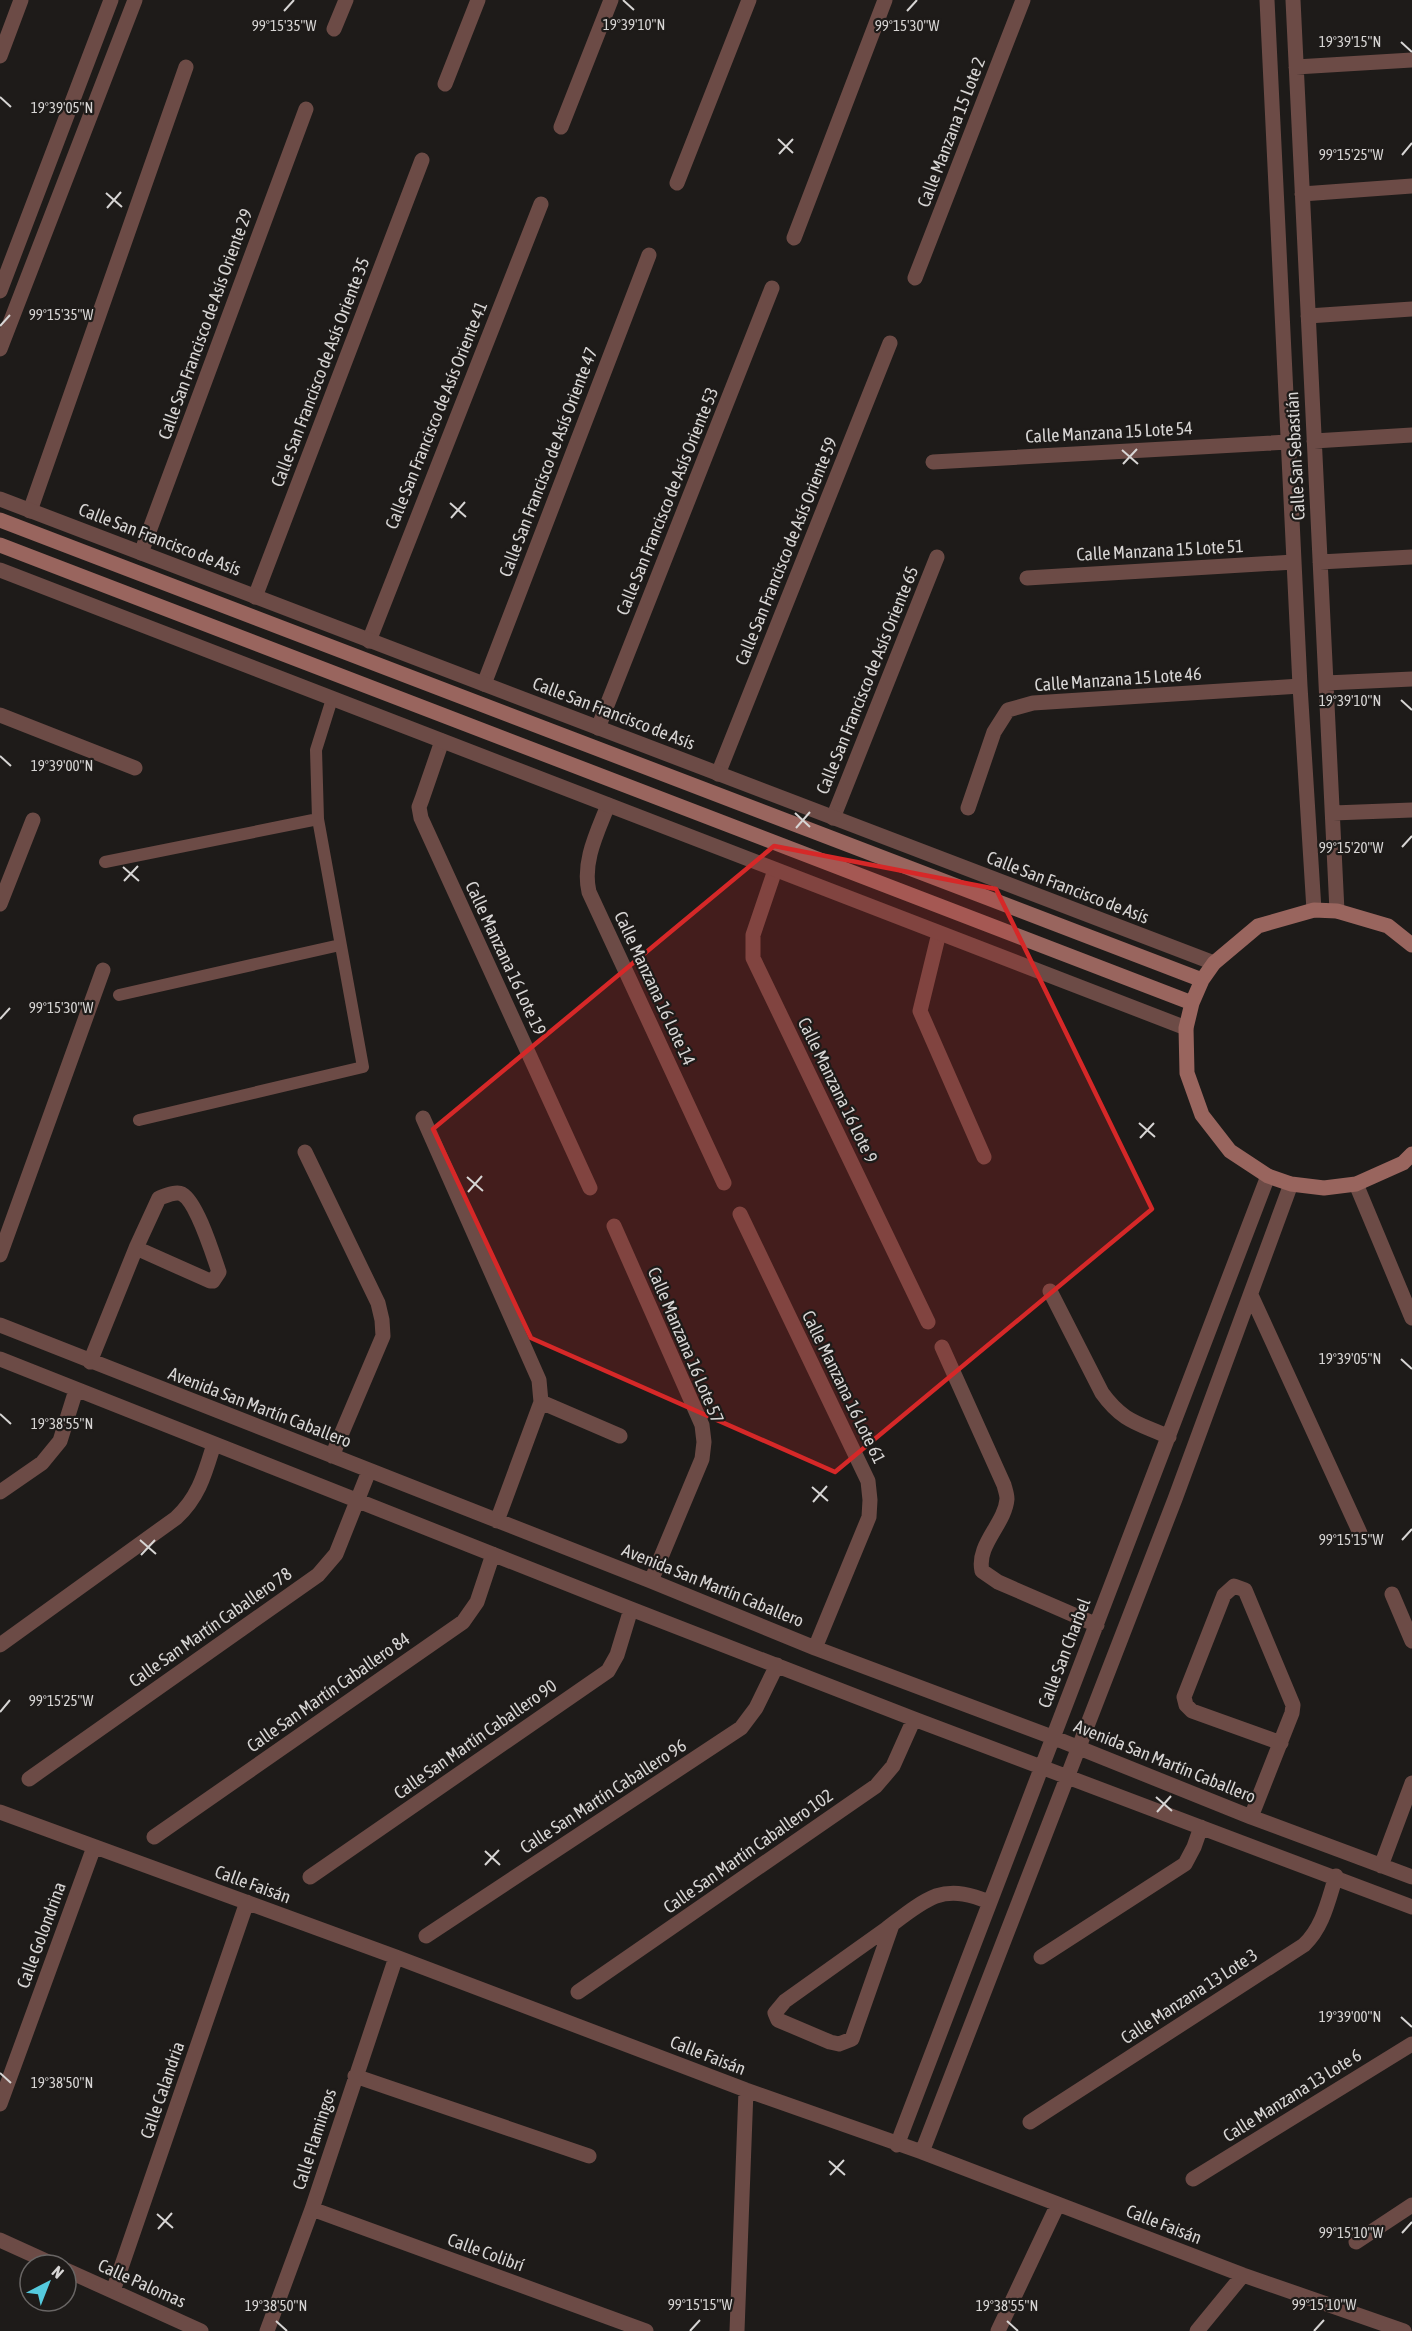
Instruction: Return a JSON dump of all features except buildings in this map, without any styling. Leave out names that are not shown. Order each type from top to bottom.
[{"type":"main road","points":[[0,520],[1202,980]]},
{"type":"main road","points":[[0,545],[1192,1003]]},
{"type":"main road","points":[[1412,945],[1388,926],[1337,911],[1314,910],[1258,926],[1214,963],[1202,980],[1192,1003],[1186,1028],[1187,1073],[1202,1115],[1230,1151],[1268,1176],[1291,1184],[1323,1188],[1356,1184],[1403,1163],[1412,1154]]},
{"type":"street","points":[[0,56],[21,0]]},
{"type":"street","points":[[0,291],[111,0]]},
{"type":"street","points":[[0,349],[135,0]]},
{"type":"street","points":[[334,29],[346,0]]},
{"type":"street","points":[[445,84],[478,0]]},
{"type":"street","points":[[561,127],[611,0]]},
{"type":"street","points":[[677,183],[749,0]]},
{"type":"street","points":[[794,238],[885,0]]},
{"type":"street","name":"Calle Manzana 15 Lote 2","points":[[915,278],[1023,0]]},
{"type":"street","name":"Calle San Sebastián","points":[[1267,0],[1300,686],[1314,910]]},
{"type":"street","name":"Calle San Sebastián","points":[[1293,0],[1337,911]]},
{"type":"street","points":[[1296,67],[1412,60]]},
{"type":"street","points":[[30,511],[186,67]]},
{"type":"street","name":"Calle San Francisco de Asís Oriente 29","points":[[141,553],[306,109]]},
{"type":"street","name":"Calle San Francisco de Asís Oriente 35","points":[[255,597],[422,160]]},
{"type":"street","points":[[1302,194],[1412,186]]},
{"type":"street","name":"Calle San Francisco de Asís Oriente 41","points":[[369,641],[541,204]]},
{"type":"street","name":"Calle San Francisco de Asís Oriente 47","points":[[484,684],[649,255]]},
{"type":"street","name":"Calle San Francisco de Asís Oriente 53","points":[[598,728],[772,288]]},
{"type":"street","points":[[1308,316],[1412,309]]},
{"type":"street","name":"Calle San Francisco de Asís Oriente 59","points":[[718,774],[890,343]]},
{"type":"street","points":[[1314,441],[1412,435]]},
{"type":"street","name":"Calle Manzana 15 Lote 54","points":[[933,462],[1288,442]]},
{"type":"street","name":"Calle San Francisco de Asís","points":[[0,499],[1214,963]]},
{"type":"street","name":"Calle San Francisco de Asís Oriente 65","points":[[833,818],[938,557]]},
{"type":"street","points":[[1320,562],[1412,557]]},
{"type":"street","name":"Calle Manzana 15 Lote 51","points":[[1027,578],[1294,562]]},
{"type":"street","points":[[0,570],[1186,1028]]},
{"type":"street","points":[[1326,683],[1412,679]]},
{"type":"street","name":"Calle Manzana 15 Lote 46","points":[[968,808],[994,732],[1008,710],[1033,703],[1300,686]]},
{"type":"street","points":[[0,715],[135,768]]},
{"type":"street","name":"Calle Manzana 16 Lote 19","points":[[442,741],[419,807],[421,818],[590,1188]]},
{"type":"street","name":"Calle Manzana 16 Lote 14","points":[[608,805],[587,866],[586,879],[589,892],[724,1183]]},
{"type":"street","points":[[1333,813],[1412,810]]},
{"type":"street","points":[[0,904],[33,820]]},
{"type":"street","name":"Calle Manzana 16 Lote 9","points":[[776,870],[753,935],[753,958],[928,1322]]},
{"type":"street","points":[[939,933],[920,1011],[984,1157]]},
{"type":"street","points":[[0,1256],[103,970]]},
{"type":"street","points":[[423,1119],[539,1380],[541,1402],[497,1521]]},
{"type":"street","points":[[305,1152],[378,1303],[382,1320],[383,1336],[332,1456]]},
{"type":"street","name":"Calle San Charbel","points":[[897,2145],[1268,1176]]},
{"type":"street","points":[[922,2152],[1080,1748],[1291,1184]]},
{"type":"street","points":[[1356,1184],[1412,1318]]},
{"type":"street","points":[[90,1362],[136,1248],[159,1198],[176,1193],[182,1194],[192,1204],[219,1275],[210,1281],[136,1248]]},
{"type":"street","name":"Calle Manzana 16 Lote 61","points":[[740,1214],[868,1481],[869,1517],[815,1648]]},
{"type":"street","name":"Calle Manzana 16 Lote 57","points":[[614,1226],[702,1425],[704,1442],[702,1459],[651,1581]]},
{"type":"street","points":[[1050,1291],[1102,1393],[1112,1407],[1123,1417],[1169,1437]]},
{"type":"street","points":[[1251,1295],[1360,1533]]},
{"type":"street","name":"Avenida San Martín Caballero","points":[[0,1325],[651,1581],[815,1648],[1412,1877]]},
{"type":"street","points":[[942,1347],[1004,1485],[1007,1499],[984,1551],[980,1563],[982,1571],[998,1582],[1097,1625]]},
{"type":"street","points":[[0,1359],[914,1719],[1412,1906]]},
{"type":"street","points":[[0,1492],[42,1463],[60,1441],[76,1390]]},
{"type":"street","points":[[541,1402],[620,1436]]},
{"type":"street","points":[[0,1644],[176,1518],[188,1507],[196,1496],[214,1444]]},
{"type":"street","name":"Calle San Martín Caballero 78","points":[[28,1779],[318,1575],[336,1554],[369,1471]]},
{"type":"street","name":"Calle San Martín Caballero 84","points":[[154,1838],[462,1622],[477,1602],[493,1554]]},
{"type":"street","points":[[1251,1817],[1281,1743],[1292,1713],[1292,1698],[1245,1590],[1234,1586],[1224,1595],[1184,1697],[1186,1705],[1192,1711],[1281,1743]]},
{"type":"street","points":[[1392,1594],[1412,1641]]},
{"type":"street","name":"Calle San Martín Caballero 90","points":[[310,1877],[608,1671],[617,1655],[631,1609]]},
{"type":"street","name":"Calle San Martín Caballero 96","points":[[426,1936],[741,1728],[756,1708],[777,1665]]},
{"type":"street","name":"Calle San Martín Caballero 102","points":[[578,1992],[876,1786],[893,1766],[914,1719]]},
{"type":"street","points":[[1381,1866],[1412,1783]]},
{"type":"street","name":"Calle Faisán","points":[[0,1812],[396,1957],[746,2090],[922,2152],[1244,2275],[1404,2331]]},
{"type":"street","points":[[1041,1957],[1185,1864],[1201,1827]]},
{"type":"street","name":"Calle Golondrina","points":[[0,2104],[94,1847]]},
{"type":"street","name":"Calle Manzana 13 Lote 3","points":[[1030,2122],[1304,1945],[1320,1925],[1336,1876]]},
{"type":"street","points":[[892,1925],[852,2039],[839,2044],[830,2042],[778,2020],[775,2013],[785,2001],[892,1925],[936,1897],[954,1893],[972,1895],[989,1902]]},
{"type":"street","name":"Calle Calandria","points":[[112,2291],[247,1902]]},
{"type":"street","name":"Calle Flamingos","points":[[267,2331],[312,2209],[396,1957]]},
{"type":"street","name":"Calle Manzana 13 Lote 6","points":[[1193,2179],[1412,2044]]},
{"type":"street","points":[[355,2076],[589,2156]]},
{"type":"street","points":[[737,2331],[746,2090]]},
{"type":"street","points":[[998,2331],[1058,2205]]},
{"type":"street","points":[[1356,2242],[1412,2205]]},
{"type":"street","name":"Calle Colibrí","points":[[312,2209],[646,2331]]},
{"type":"street","points":[[0,2240],[29,2253]]},
{"type":"street","name":"Calle Palomas","points":[[78,2275],[201,2331]]},
{"type":"street","points":[[1197,2331],[1244,2275]]},
{"type":"lane","points":[[139,1120],[363,1067],[318,819],[316,750],[332,699]]},
{"type":"lane","points":[[105,862],[318,819]]},
{"type":"lane","points":[[119,995],[340,945]]},
{"type":"highlighted area","points":[[774,846],[996,889],[1152,1209],[835,1472],[531,1338],[433,1129]]}]
